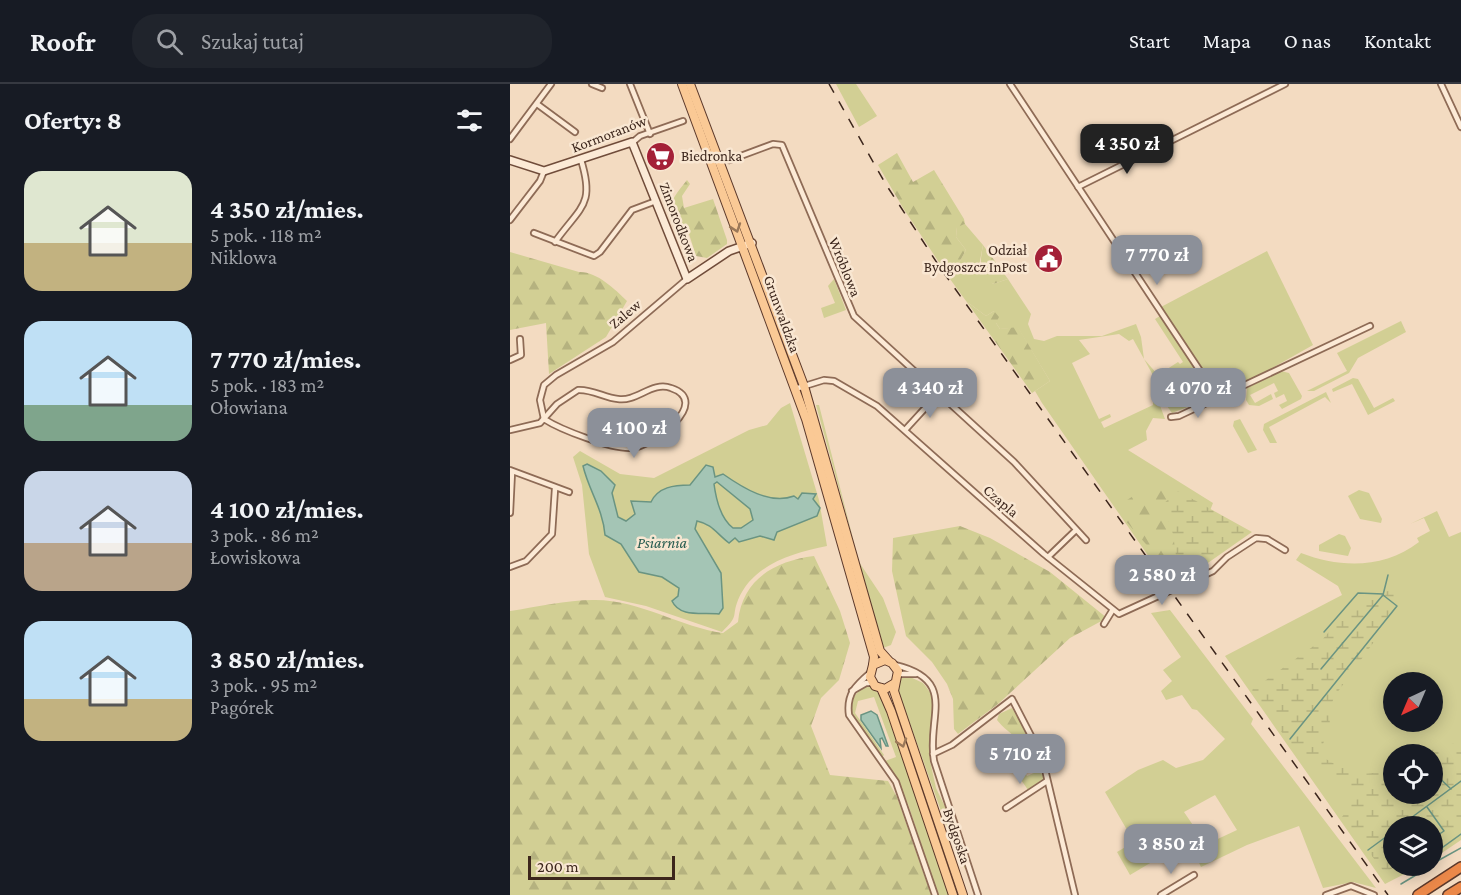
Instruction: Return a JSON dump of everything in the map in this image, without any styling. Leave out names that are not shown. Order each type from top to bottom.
[{"type":"highway","points":[[1418,895],[1461,867]]},
{"type":"highway","points":[[1448,895],[1461,887]]},
{"type":"main road","name":"Grunwaldzka","points":[[682,84],[795,389],[849,556]]},
{"type":"main road","name":"Grunwaldzka","points":[[690,84],[752,243],[804,386],[849,556]]},
{"type":"main road","points":[[849,556],[880,651],[892,663],[898,674],[895,683],[889,688],[881,688],[873,683],[871,669],[874,657],[849,556]]},
{"type":"main road","points":[[871,669],[881,661],[892,663]]},
{"type":"main road","name":"Bydgoska","points":[[895,683],[894,691],[963,895]]},
{"type":"main road","name":"Bydgoska","points":[[881,688],[891,711],[953,895]]},
{"type":"street","points":[[510,139],[551,84]]},
{"type":"street","points":[[592,84],[602,88]]},
{"type":"street","points":[[630,84],[650,134]]},
{"type":"street","points":[[1010,84],[1218,398]]},
{"type":"street","points":[[1078,187],[1285,84]]},
{"type":"street","points":[[1441,84],[1461,127]]},
{"type":"street","points":[[537,104],[575,132]]},
{"type":"street","name":"Kormoranów","points":[[544,171],[633,142],[640,136],[683,121]]},
{"type":"street","name":"Zimorodkowa","points":[[633,142],[687,279]]},
{"type":"street","name":"Wróblowa","points":[[730,160],[773,144],[782,145],[847,306],[854,316],[1014,462],[1086,540]]},
{"type":"street","points":[[510,160],[544,171],[540,181],[510,220]]},
{"type":"street","points":[[555,242],[587,198],[587,181],[581,160]]},
{"type":"street","points":[[534,233],[594,256],[600,252],[632,210],[656,201]]},
{"type":"street","name":"Zalew","points":[[544,419],[540,400],[544,385],[556,375],[613,342],[687,279],[723,254],[752,243]]},
{"type":"street","points":[[1171,417],[1218,398],[1370,326]]},
{"type":"street","points":[[510,360],[521,355],[520,339]]},
{"type":"street","name":"Czapla","points":[[795,389],[824,380],[843,384],[877,406],[1112,611]]},
{"type":"street","points":[[510,430],[535,424],[544,419],[557,404],[578,390],[626,399],[653,389],[666,387],[679,394],[684,405],[682,415],[673,425],[654,439],[630,448],[602,442],[544,419]]},
{"type":"street","points":[[905,430],[938,394]]},
{"type":"street","points":[[510,513],[511,471],[519,472],[555,489],[562,488],[569,492]]},
{"type":"street","points":[[510,567],[526,561],[552,534],[555,489]]},
{"type":"street","points":[[1048,557],[1076,530]]},
{"type":"street","points":[[1104,624],[1112,611],[1123,614],[1213,571],[1227,557],[1256,538],[1267,539],[1285,550]]},
{"type":"street","points":[[892,663],[907,668],[933,689],[937,700],[933,754],[978,895]]},
{"type":"street","points":[[871,669],[858,681],[852,692],[848,709],[852,722],[896,782],[935,895]]},
{"type":"street","points":[[898,674],[917,675]]},
{"type":"street","points":[[852,692],[866,683],[873,683]]},
{"type":"street","points":[[933,754],[952,745],[1012,699],[1038,747],[1075,895]]},
{"type":"street","points":[[1006,808],[1047,781]]},
{"type":"street","points":[[1161,895],[1194,875]]},
{"type":"street","points":[[1326,895],[1351,886],[1374,895]]},
{"type":"green space","points":[[836,84],[856,84],[877,116],[859,127]]},
{"type":"green space","points":[[897,153],[913,182],[934,170],[964,219],[965,224],[957,227],[956,237],[966,250],[950,279],[903,208],[878,165]]},
{"type":"green space","points":[[687,180],[690,184],[682,196],[684,208],[713,199],[727,240],[727,244],[707,258],[696,256],[689,234],[679,231],[670,217],[669,211],[673,199]]},
{"type":"green space","points":[[965,224],[983,245],[979,266],[993,284],[1008,279],[1031,314],[1028,324],[1034,339],[1044,341],[1057,336],[1102,336],[1136,324],[1141,337],[1144,359],[1133,339],[1129,341],[1119,334],[1079,340],[1090,354],[1072,363],[1099,419],[1110,414],[1111,417],[1101,422],[1104,428],[1153,405],[1153,399],[1158,400],[1165,419],[1153,418],[1146,431],[1147,440],[1128,450],[1213,503],[1189,564],[1190,578],[1170,587],[1042,403],[1035,391],[1050,381],[1018,328],[1000,329],[996,323],[994,311],[986,316],[966,301],[950,279],[966,250],[956,237],[957,226]]},
{"type":"green space","points":[[983,245],[1008,279],[993,284],[988,280],[982,271]]},
{"type":"green space","points":[[1267,251],[1313,345],[1251,380],[1221,393],[1212,386],[1161,307]]},
{"type":"green space","points":[[510,252],[592,274],[617,291],[627,301],[606,337],[549,374],[546,323],[510,330]]},
{"type":"green space","points":[[834,279],[846,310],[824,318],[821,308],[835,303],[828,286]]},
{"type":"green space","points":[[966,301],[986,316],[994,311],[999,317],[996,323],[1000,329],[1018,327],[1050,381],[1032,393]]},
{"type":"green space","points":[[1160,316],[1210,391],[1208,399],[1172,413],[1164,402],[1165,398],[1162,398],[1157,390],[1160,388],[1144,359],[1158,375],[1178,362],[1180,364],[1183,362],[1155,319]]},
{"type":"green space","points":[[1401,321],[1406,332],[1358,358],[1349,373],[1314,391],[1307,391],[1347,371],[1337,353]]},
{"type":"green space","points":[[1281,371],[1289,373],[1302,396],[1301,399],[1282,409],[1279,405],[1287,401],[1284,394],[1276,398],[1274,393],[1278,391],[1274,383],[1250,395],[1255,403],[1271,394],[1273,399],[1259,406],[1249,405],[1246,400],[1247,388]]},
{"type":"green space","points":[[1353,378],[1358,379],[1374,408],[1393,398],[1395,401],[1368,415],[1352,384],[1333,392],[1332,389]]},
{"type":"green space","points":[[1326,392],[1331,403],[1325,397],[1269,427],[1277,443],[1270,443],[1263,430],[1264,424]]},
{"type":"green space","points":[[790,403],[819,500],[827,546],[801,552],[775,562],[753,577],[738,600],[733,619],[722,632],[646,606],[605,597],[589,554],[582,485],[573,457],[580,451],[620,474],[654,478],[749,430],[767,425],[781,408]]},
{"type":"green space","points":[[816,405],[819,405],[855,548]]},
{"type":"green space","points":[[1240,419],[1257,450],[1248,453],[1233,426],[1234,421]]},
{"type":"green space","points":[[1156,481],[1172,495],[1185,526],[1190,558],[1173,565],[1159,559],[1124,519],[1124,502]]},
{"type":"green space","points":[[1359,490],[1369,493],[1382,519],[1381,523],[1360,519],[1348,496]]},
{"type":"green space","points":[[1178,491],[1252,532],[1195,572],[1178,570],[1173,534],[1163,504]]},
{"type":"green space","points":[[1437,511],[1449,537],[1461,532],[1461,840],[1443,852],[1443,816],[1383,816],[1383,876],[1401,876],[1385,884],[1225,656],[1342,595],[1338,586],[1296,560],[1301,553],[1346,563],[1377,561],[1405,551],[1419,542],[1417,538],[1430,531],[1424,518],[1410,524]]},
{"type":"green space","points":[[960,526],[990,538],[1050,572],[1107,618],[1070,638],[998,704],[958,734],[954,729],[953,699],[947,684],[932,662],[906,636],[892,571],[893,538]]},
{"type":"green space","points":[[1339,534],[1345,536],[1351,548],[1348,556],[1319,551],[1319,545]]},
{"type":"green space","points":[[814,556],[840,611],[850,643],[839,680],[821,698],[811,726],[830,775],[888,781],[897,797],[931,895],[510,895],[510,611],[572,601],[610,601],[643,608],[707,630],[723,633],[738,622],[746,594],[763,575],[786,562]]},
{"type":"green space","points":[[859,563],[883,598],[896,632],[891,645],[883,648]]},
{"type":"green space","points":[[1397,589],[1384,628],[1334,697],[1329,712],[1330,725],[1319,755],[1354,772],[1372,773],[1383,771],[1383,804],[1443,804],[1443,747],[1461,741],[1461,832],[1443,844],[1443,816],[1383,816],[1383,870],[1342,817],[1360,793],[1302,761],[1252,690],[1322,640],[1358,598]]},
{"type":"green space","points":[[1170,610],[1253,719],[1251,724],[1376,888],[1353,882],[1323,888],[1299,826],[1247,845],[1201,867],[1191,846],[1203,840],[1207,844],[1237,830],[1215,795],[1184,812],[1199,834],[1130,875],[1117,852],[1134,842],[1105,792],[1138,770],[1163,760],[1176,768],[1203,760],[1225,739],[1197,710],[1192,709],[1182,695],[1166,700],[1161,691],[1172,681],[1163,670],[1181,657],[1151,613]]},
{"type":"green space","points":[[908,676],[923,683],[933,696],[930,761],[936,788],[948,813],[967,869],[952,842],[897,687],[900,679]]},
{"type":"green space","points":[[863,686],[870,687],[881,695],[949,895],[938,895],[908,804],[885,761],[896,757],[874,697],[858,701],[855,713],[884,755],[882,757],[855,722],[851,711],[853,698]]},
{"type":"green space","points":[[891,692],[960,895],[956,895]]},
{"type":"green space","points":[[1012,708],[1034,745],[1035,755],[1030,754],[1023,744],[997,720],[999,714]]},
{"type":"green space","points":[[1003,749],[1009,749],[1027,776],[1038,771],[1043,775],[1044,781],[1028,790],[1008,761],[1000,756]]},
{"type":"water","name":"Psiarnia","points":[[587,464],[601,471],[615,485],[612,493],[618,517],[626,521],[635,514],[631,501],[651,502],[662,490],[690,485],[706,465],[713,467],[715,477],[723,474],[739,485],[766,497],[794,496],[798,499],[802,493],[816,494],[813,499],[820,508],[817,516],[777,532],[774,540],[760,536],[739,542],[735,538],[729,543],[711,527],[697,521],[695,529],[721,573],[723,608],[719,614],[686,612],[680,610],[672,601],[678,596],[679,588],[662,577],[639,572],[621,544],[605,535],[602,517],[583,466]],"holes":[[[717,482],[750,509],[753,520],[741,528],[733,528],[722,514],[714,484]]]},
{"type":"water","points":[[871,711],[877,715],[888,746],[882,738],[880,739],[881,748],[861,720],[861,715]]},
{"type":"waterway","points":[[1290,739],[1397,606],[1383,595],[1388,575]]},
{"type":"waterway","points":[[1324,632],[1358,593],[1383,594]]},
{"type":"waterway","points":[[1321,669],[1383,595]]},
{"type":"waterway","points":[[1443,781],[1451,789]]},
{"type":"waterway","points":[[1414,816],[1461,781]]},
{"type":"waterway","points":[[1427,807],[1433,816]]},
{"type":"waterway","points":[[1443,847],[1461,834]]},
{"type":"waterway","points":[[1368,850],[1383,839]]},
{"type":"waterway","points":[[1443,858],[1461,848]]},
{"type":"waterway","points":[[1401,884],[1414,876]]},
{"type":"railway","points":[[829,84],[885,183],[941,269],[1388,895]]},
{"type":"place","name":"Biedronka","points":[[660,156]]},
{"type":"place","name":"Odział Bydgoszcz InPost","points":[[1048,259]]}]
